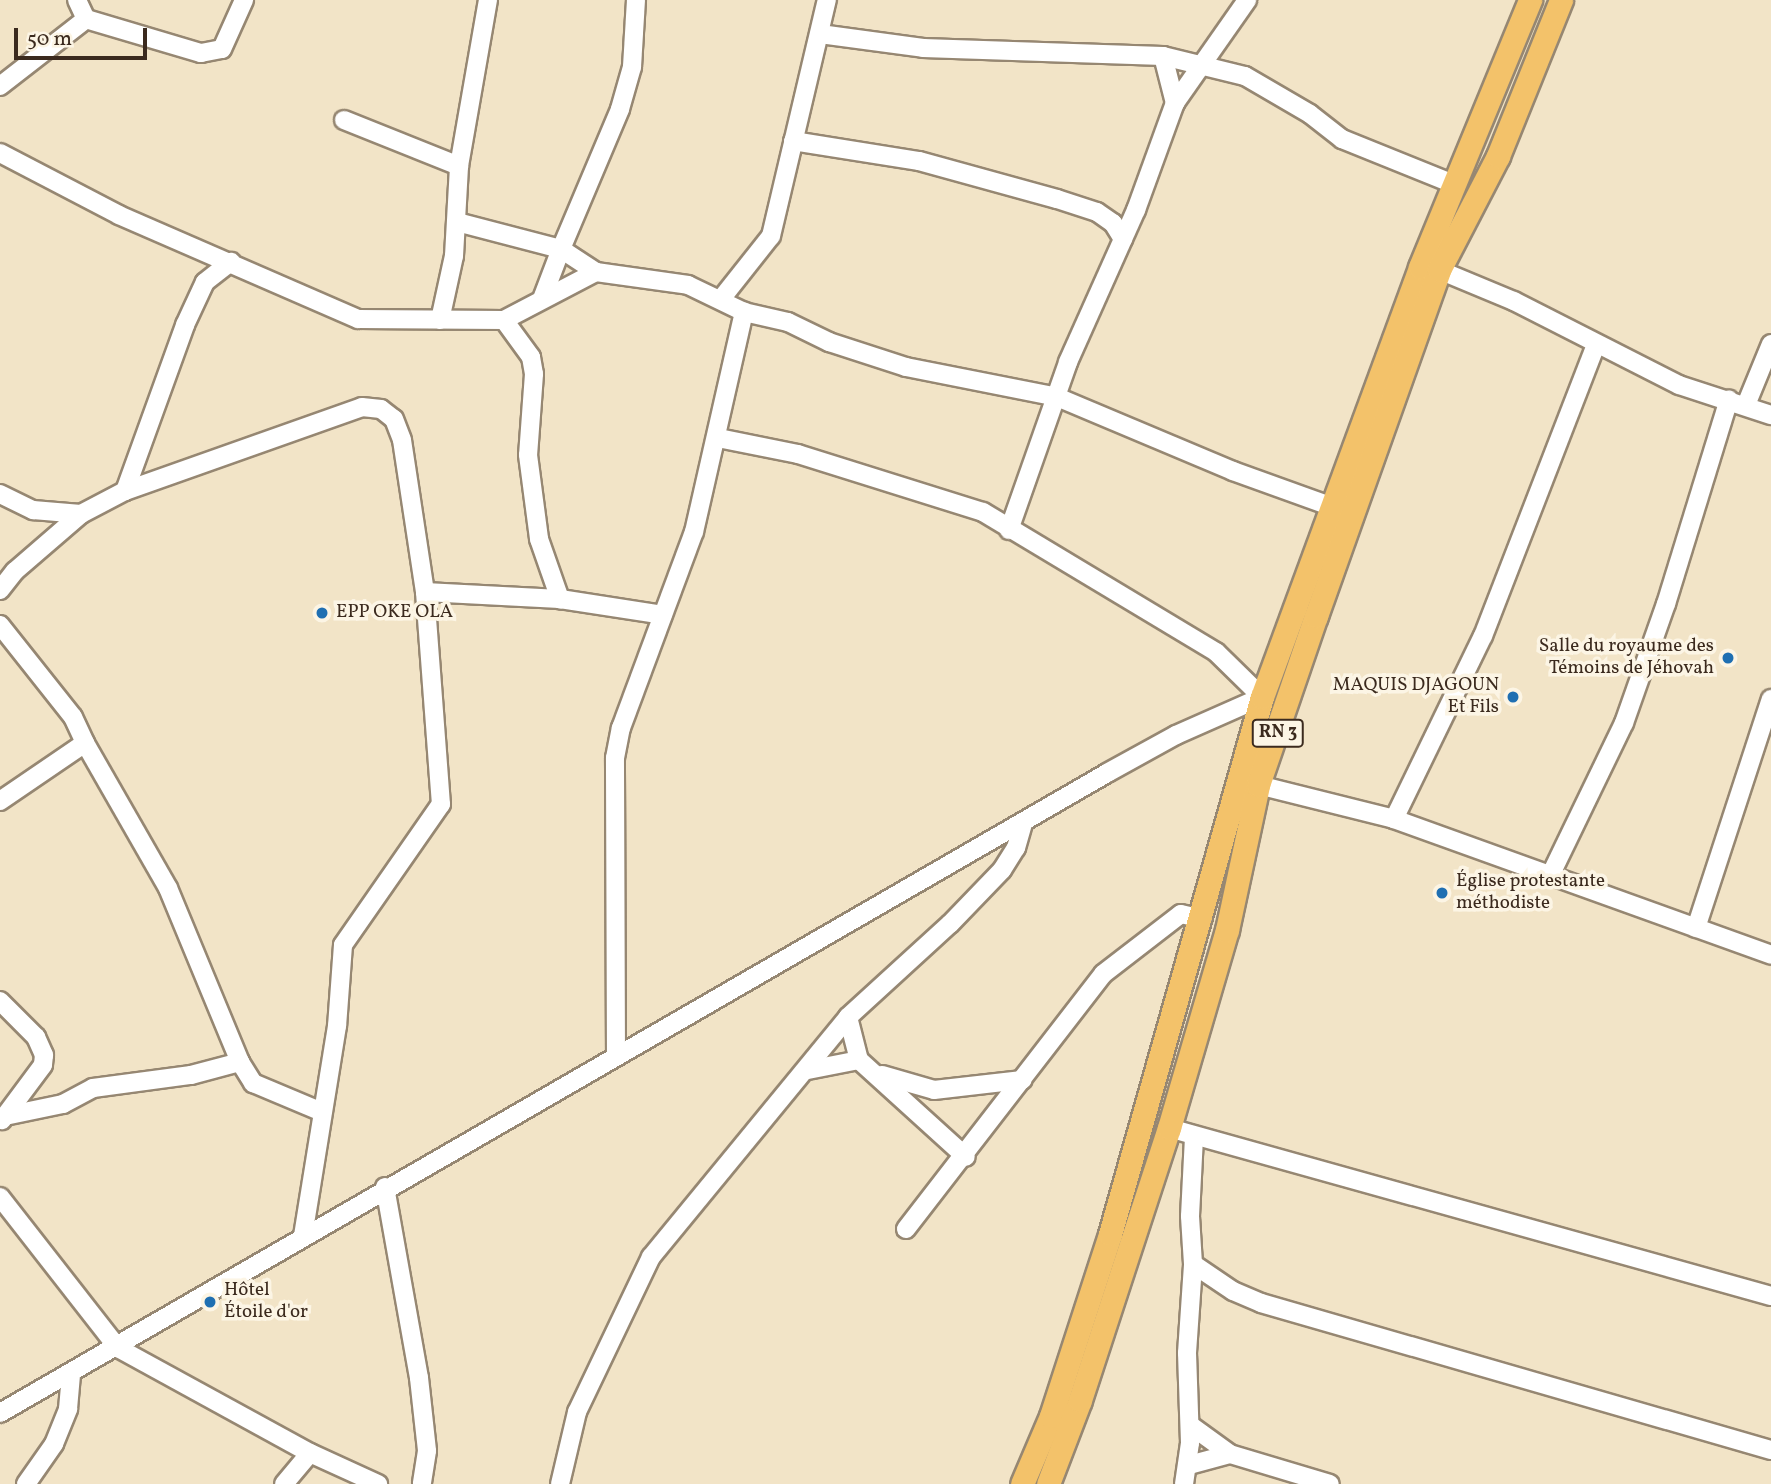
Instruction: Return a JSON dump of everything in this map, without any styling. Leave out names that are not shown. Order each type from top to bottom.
[{"type":"main road","name":"RN 3","points":[[1022,1484],[1051,1416],[1101,1260],[1202,919],[1262,697],[1420,267],[1530,0]]},
{"type":"main road","name":"RN 3","points":[[1048,1484],[1080,1400],[1168,1128],[1227,930],[1258,785],[1439,270],[1498,156],[1561,0]]},
{"type":"street","points":[[76,0],[86,19],[201,52],[222,49],[244,0]]},
{"type":"street","points":[[440,320],[457,222],[459,166],[488,0]]},
{"type":"street","points":[[542,299],[620,109],[632,67],[636,0]]},
{"type":"street","points":[[721,299],[771,236],[827,0]]},
{"type":"street","points":[[1009,530],[1057,397],[1123,239],[1175,103],[1241,2]]},
{"type":"street","points":[[0,86],[86,19]]},
{"type":"street","points":[[820,34],[923,48],[1163,56],[1245,76],[1310,114],[1342,139],[1455,185]]},
{"type":"street","points":[[1163,56],[1175,103]]},
{"type":"street","points":[[344,120],[459,166]]},
{"type":"street","points":[[793,141],[919,161],[1057,199],[1097,212],[1113,223],[1123,239]]},
{"type":"street","points":[[0,153],[119,215],[358,319],[504,320],[596,272]]},
{"type":"street","points":[[457,222],[561,249],[596,272],[688,285],[744,312],[788,322],[829,342],[906,368],[1057,397],[1233,471],[1333,507]]},
{"type":"street","points":[[125,491],[185,325],[205,282],[230,262]]},
{"type":"street","points":[[1439,270],[1514,301],[1678,385],[1729,398],[1771,415]]},
{"type":"street","points":[[617,1056],[615,758],[621,728],[694,532],[718,438],[744,312]]},
{"type":"street","points":[[504,320],[531,357],[530,467],[539,539],[560,599]]},
{"type":"street","points":[[1394,819],[1482,636],[1595,344]]},
{"type":"street","points":[[1746,405],[1771,344]]},
{"type":"street","points":[[1550,876],[1624,723],[1666,604],[1729,398]]},
{"type":"street","points":[[0,590],[15,571],[81,514],[125,491],[362,407],[381,409],[394,419],[402,440],[425,592],[441,804],[343,945],[337,1026],[303,1236]]},
{"type":"street","points":[[0,1413],[118,1348],[385,1187],[1176,735],[1262,697],[1216,652],[983,512],[798,454],[718,438]]},
{"type":"street","points":[[0,494],[33,510],[81,514]]},
{"type":"street","points":[[425,592],[560,599],[663,615]]},
{"type":"street","points":[[0,625],[73,717],[183,920],[240,1062],[253,1083],[322,1112]]},
{"type":"street","points":[[1696,928],[1771,699]]},
{"type":"street","points":[[0,801],[85,743]]},
{"type":"street","points":[[1258,785],[1394,819],[1771,955]]},
{"type":"street","points":[[560,1484],[577,1412],[651,1257],[808,1070],[848,1017],[950,925],[1002,870],[1016,848],[1023,822]]},
{"type":"street","points":[[906,1229],[967,1157],[1103,974],[1181,914],[1202,919]]},
{"type":"street","points":[[0,1001],[36,1037],[44,1055],[43,1065],[2,1119]]},
{"type":"street","points":[[848,1017],[859,1060],[879,1075],[967,1157]]},
{"type":"street","points":[[808,1070],[859,1060]]},
{"type":"street","points":[[2,1119],[63,1104],[93,1088],[191,1075],[240,1062]]},
{"type":"street","points":[[879,1075],[934,1090],[1022,1080]]},
{"type":"street","points":[[1168,1128],[1194,1138],[1771,1296]]},
{"type":"street","points":[[1184,1484],[1189,1465],[1187,1353],[1193,1264],[1190,1208],[1194,1138]]},
{"type":"street","points":[[385,1187],[419,1378],[427,1451],[422,1484]]},
{"type":"street","points":[[0,1197],[118,1348],[310,1452],[378,1484]]},
{"type":"street","points":[[1193,1264],[1233,1291],[1261,1303],[1771,1450]]},
{"type":"street","points":[[26,1484],[54,1444],[68,1409],[71,1372]]},
{"type":"street","points":[[1190,1425],[1230,1454],[1330,1484]]},
{"type":"street","points":[[284,1484],[310,1452]]},
{"type":"street","points":[[1189,1465],[1230,1454]]},
{"type":"place","name":"EPP OKE OLA","points":[[322,613]]},
{"type":"place","name":"Salle du royaume des Témoins de Jéhovah","points":[[1728,658]]},
{"type":"place","name":"MAQUIS DJAGOUN Et Fils","points":[[1513,697]]},
{"type":"place","name":"Église protestante méthodiste","points":[[1442,893]]},
{"type":"place","name":"Hôtel Étoile d'or","points":[[210,1302]]}]
